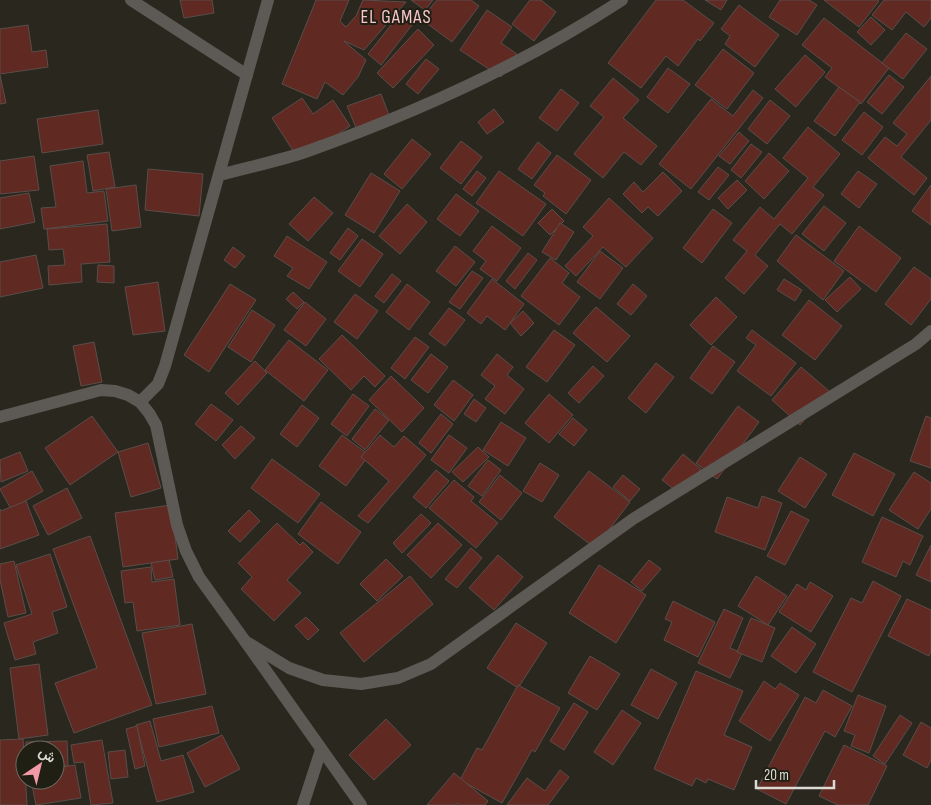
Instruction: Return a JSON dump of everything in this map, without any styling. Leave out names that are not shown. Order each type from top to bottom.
[{"type":"street","points":[[131,0],[247,75]]},
{"type":"street","points":[[140,402],[158,384],[165,366],[268,0]]},
{"type":"street","points":[[220,175],[307,151],[448,96],[514,64],[583,25],[622,0]]},
{"type":"street","points":[[245,641],[289,668],[323,680],[361,684],[398,678],[431,664],[633,518],[916,344],[931,332]]},
{"type":"street","points":[[0,417],[101,390],[115,391],[140,402],[156,425],[177,525],[186,551],[199,577],[361,805]]},
{"type":"street","points":[[302,805],[321,750]]},
{"type":"building","points":[[180,0],[212,0],[214,13],[184,18]]},
{"type":"building","points":[[316,0],[349,0],[340,21],[346,27],[356,16],[363,0],[406,2],[364,50],[344,41],[366,60],[358,77],[343,95],[325,82],[317,99],[282,84]]},
{"type":"building","points":[[411,0],[433,0],[425,10]]},
{"type":"building","points":[[437,0],[471,0],[479,6],[452,42],[421,19]]},
{"type":"building","points":[[530,0],[541,0],[556,12],[534,41],[512,24]]},
{"type":"building","points":[[656,0],[683,0],[714,23],[700,41],[698,39],[678,66],[666,56],[641,88],[608,63]]},
{"type":"building","points":[[705,0],[727,0],[721,10]]},
{"type":"building","points":[[780,0],[809,0],[817,5],[797,35],[769,17]]},
{"type":"building","points":[[824,0],[877,0],[879,1],[859,27]]},
{"type":"building","points":[[884,0],[931,0],[931,18],[924,27],[906,12],[892,30],[872,15]]},
{"type":"building","points":[[739,5],[779,35],[755,67],[725,44],[730,36],[721,29]]},
{"type":"building","points":[[487,10],[512,27],[501,43],[517,54],[501,77],[460,50]]},
{"type":"building","points":[[399,15],[412,25],[381,65],[368,54]]},
{"type":"building","points":[[871,17],[885,30],[871,45],[857,32]]},
{"type":"building","points":[[824,18],[889,68],[861,104],[825,77],[832,68],[802,45]]},
{"type":"building","points":[[28,25],[32,52],[46,50],[48,67],[0,74],[0,29]]},
{"type":"building","points":[[418,29],[434,45],[393,88],[377,73]]},
{"type":"building","points":[[906,33],[927,49],[903,79],[882,63]]},
{"type":"building","points":[[723,49],[754,73],[727,109],[695,85]]},
{"type":"building","points":[[805,55],[825,72],[796,107],[775,89]]},
{"type":"building","points":[[426,59],[439,69],[418,94],[406,84]]},
{"type":"building","points":[[668,68],[690,84],[668,113],[647,97]]},
{"type":"building","points":[[0,75],[6,103],[0,104]]},
{"type":"building","points":[[889,75],[904,87],[882,114],[867,102]]},
{"type":"building","points":[[931,76],[931,120],[901,157],[927,178],[914,195],[868,158],[885,137],[897,146],[907,134],[893,123]]},
{"type":"building","points":[[613,78],[639,100],[623,118],[657,146],[641,165],[624,152],[603,178],[574,154],[604,117],[590,106]]},
{"type":"building","points":[[839,87],[860,102],[835,136],[814,121]]},
{"type":"building","points":[[561,89],[579,103],[557,131],[539,118]]},
{"type":"building","points":[[753,90],[763,98],[691,189],[659,164],[711,99],[733,116]]},
{"type":"building","points":[[381,94],[390,118],[357,130],[347,106]]},
{"type":"building","points":[[302,98],[313,114],[333,100],[350,126],[299,160],[272,118]]},
{"type":"building","points":[[770,100],[790,116],[767,144],[748,129]]},
{"type":"building","points":[[494,109],[504,122],[487,134],[478,122]]},
{"type":"building","points":[[98,110],[103,144],[42,153],[37,119]]},
{"type":"building","points":[[864,112],[883,127],[862,155],[842,140]]},
{"type":"building","points":[[808,127],[840,154],[813,187],[824,195],[792,234],[780,224],[755,255],[768,266],[744,294],[725,278],[747,251],[733,240],[760,207],[774,219],[808,178],[783,158]]},
{"type":"building","points":[[739,132],[749,141],[730,164],[719,156]]},
{"type":"building","points":[[412,139],[431,154],[402,189],[384,174]]},
{"type":"building","points":[[461,141],[482,157],[461,184],[440,168]]},
{"type":"building","points":[[538,142],[551,153],[532,179],[518,169]]},
{"type":"building","points":[[751,144],[762,152],[741,178],[731,170]]},
{"type":"building","points":[[109,152],[115,187],[93,191],[87,155]]},
{"type":"building","points":[[769,153],[789,171],[764,199],[745,181]]},
{"type":"building","points":[[557,155],[591,180],[566,214],[543,196],[545,193],[534,185]]},
{"type":"building","points":[[34,156],[39,190],[0,194],[0,161]]},
{"type":"building","points":[[83,161],[87,193],[104,191],[108,221],[44,229],[41,208],[56,207],[50,166]]},
{"type":"building","points":[[718,167],[729,175],[709,200],[698,192]]},
{"type":"building","points":[[148,169],[203,174],[199,216],[145,210]]},
{"type":"building","points":[[477,171],[486,178],[472,196],[463,189]]},
{"type":"building","points":[[499,171],[546,204],[523,236],[476,203]]},
{"type":"building","points":[[858,171],[877,184],[859,208],[841,194]]},
{"type":"building","points":[[663,172],[682,191],[658,216],[648,207],[642,213],[623,194],[634,182],[643,192]]},
{"type":"building","points":[[371,173],[400,191],[374,233],[345,215]]},
{"type":"building","points":[[737,180],[747,190],[728,209],[718,198]]},
{"type":"building","points":[[136,185],[141,227],[112,231],[106,189]]},
{"type":"building","points":[[931,185],[931,225],[912,211]]},
{"type":"building","points":[[29,193],[35,222],[0,229],[0,198]]},
{"type":"building","points":[[456,194],[479,211],[460,236],[437,219]]},
{"type":"building","points":[[314,197],[333,213],[308,241],[289,224]]},
{"type":"building","points":[[609,198],[653,238],[626,267],[603,247],[576,276],[565,266],[593,236],[583,227]]},
{"type":"building","points":[[407,204],[427,222],[400,254],[379,236]]},
{"type":"building","points":[[824,206],[846,223],[824,251],[802,234]]},
{"type":"building","points":[[552,209],[564,221],[550,235],[538,223]]},
{"type":"building","points":[[713,209],[732,223],[702,263],[683,248]]},
{"type":"building","points":[[560,223],[574,232],[556,260],[542,252]]},
{"type":"building","points":[[107,224],[110,262],[81,264],[82,282],[49,285],[48,266],[65,265],[63,249],[49,250],[47,229]]},
{"type":"building","points":[[492,226],[521,248],[497,281],[480,269],[486,261],[473,251]]},
{"type":"building","points":[[859,226],[901,258],[876,292],[834,261]]},
{"type":"building","points":[[348,228],[358,236],[340,260],[330,253]]},
{"type":"building","points":[[796,235],[844,271],[823,300],[777,261]]},
{"type":"building","points":[[287,236],[327,262],[309,289],[287,276],[293,268],[274,256]]},
{"type":"building","points":[[362,239],[383,254],[360,287],[338,271]]},
{"type":"building","points":[[455,246],[475,262],[456,286],[436,271]]},
{"type":"building","points":[[233,247],[245,256],[235,268],[224,260]]},
{"type":"building","points":[[600,251],[623,268],[600,299],[577,282]]},
{"type":"building","points":[[528,253],[537,260],[515,289],[506,281]]},
{"type":"building","points":[[36,255],[43,288],[0,297],[0,262]]},
{"type":"building","points":[[550,258],[569,273],[562,283],[580,297],[559,325],[521,296]]},
{"type":"building","points":[[98,265],[114,266],[114,283],[97,282]]},
{"type":"building","points":[[914,267],[931,279],[931,299],[911,325],[885,304]]},
{"type":"building","points":[[472,271],[483,278],[460,309],[449,302]]},
{"type":"building","points":[[392,274],[401,281],[384,303],[375,296]]},
{"type":"building","points":[[850,277],[861,289],[837,312],[825,300]]},
{"type":"building","points":[[492,279],[524,304],[505,330],[487,316],[481,324],[467,313]]},
{"type":"building","points":[[784,279],[802,290],[795,301],[777,290]]},
{"type":"building","points":[[158,282],[165,331],[133,335],[125,287]]},
{"type":"building","points":[[230,284],[256,300],[209,372],[184,355]]},
{"type":"building","points":[[407,284],[430,302],[409,330],[386,312]]},
{"type":"building","points":[[633,284],[647,296],[631,315],[617,304]]},
{"type":"building","points":[[293,292],[304,302],[297,309],[286,299]]},
{"type":"building","points":[[355,294],[378,311],[357,339],[334,322]]},
{"type":"building","points":[[716,297],[737,317],[711,345],[690,325]]},
{"type":"building","points":[[809,300],[842,326],[815,360],[782,335]]},
{"type":"building","points":[[305,302],[326,319],[306,346],[284,330]]},
{"type":"building","points":[[596,307],[630,336],[607,362],[573,333]]},
{"type":"building","points":[[449,308],[465,320],[445,346],[429,334]]},
{"type":"building","points":[[252,310],[275,325],[251,362],[228,347]]},
{"type":"building","points":[[523,311],[534,323],[521,336],[510,323]]},
{"type":"building","points":[[554,330],[575,345],[547,382],[526,367]]},
{"type":"building","points":[[752,330],[796,363],[771,396],[737,371],[756,345],[746,338]]},
{"type":"building","points":[[342,335],[385,376],[375,387],[364,376],[351,390],[319,359]]},
{"type":"building","points":[[415,337],[429,347],[405,379],[391,368]]},
{"type":"building","points":[[289,340],[328,370],[304,401],[265,370]]},
{"type":"building","points":[[94,342],[102,382],[81,386],[73,346]]},
{"type":"building","points":[[713,346],[735,362],[712,394],[690,378]]},
{"type":"building","points":[[431,354],[448,367],[428,393],[411,380]]},
{"type":"building","points":[[497,354],[513,367],[507,375],[524,389],[505,414],[485,399],[495,386],[481,375]]},
{"type":"building","points":[[255,361],[267,373],[238,405],[225,393]]},
{"type":"building","points":[[656,363],[674,377],[646,413],[628,398]]},
{"type":"building","points":[[593,366],[604,376],[579,403],[568,393]]},
{"type":"building","points":[[801,367],[829,391],[800,425],[772,400]]},
{"type":"building","points":[[391,376],[424,408],[402,432],[369,400]]},
{"type":"building","points":[[453,380],[473,395],[454,421],[434,405]]},
{"type":"building","points":[[353,394],[369,406],[347,436],[331,424]]},
{"type":"building","points":[[549,394],[573,415],[549,443],[525,423]]},
{"type":"building","points":[[474,399],[486,408],[476,422],[464,414]]},
{"type":"building","points":[[211,404],[233,420],[216,441],[195,424]]},
{"type":"building","points":[[302,405],[319,418],[297,447],[280,434]]},
{"type":"building","points":[[738,406],[759,422],[717,479],[696,463]]},
{"type":"building","points":[[375,409],[389,420],[365,450],[352,439]]},
{"type":"building","points":[[441,414],[453,424],[431,453],[419,443]]},
{"type":"building","points":[[92,416],[118,452],[70,485],[45,448]]},
{"type":"building","points":[[926,416],[931,418],[931,468],[910,461]]},
{"type":"building","points":[[573,418],[587,430],[574,446],[559,434]]},
{"type":"building","points":[[501,422],[526,438],[508,466],[483,450]]},
{"type":"building","points":[[241,426],[255,438],[235,459],[222,445]]},
{"type":"building","points":[[342,435],[369,455],[346,486],[319,466]]},
{"type":"building","points":[[380,435],[394,447],[404,436],[426,455],[368,523],[358,516],[389,481],[361,457]]},
{"type":"building","points":[[449,435],[467,448],[449,473],[431,460]]},
{"type":"building","points":[[148,443],[161,488],[131,497],[118,452]]},
{"type":"building","points":[[478,447],[489,457],[463,482],[452,472]]},
{"type":"building","points":[[20,452],[28,471],[1,482],[0,460]]},
{"type":"building","points":[[854,453],[895,474],[873,516],[832,495]]},
{"type":"building","points":[[683,454],[701,469],[680,494],[662,480]]},
{"type":"building","points":[[800,457],[827,474],[805,508],[778,491]]},
{"type":"building","points":[[272,459],[320,494],[298,523],[251,488]]},
{"type":"building","points":[[488,460],[501,470],[482,496],[468,486]]},
{"type":"building","points":[[540,463],[559,475],[542,502],[523,491]]},
{"type":"building","points":[[436,470],[449,481],[426,508],[413,497]]},
{"type":"building","points":[[32,471],[43,491],[11,509],[0,489]]},
{"type":"building","points":[[589,471],[630,502],[595,548],[554,517]]},
{"type":"building","points":[[914,472],[931,483],[931,509],[918,529],[889,510]]},
{"type":"building","points":[[500,475],[522,493],[501,520],[479,502]]},
{"type":"building","points":[[623,475],[640,489],[630,501],[613,487]]},
{"type":"building","points":[[454,480],[474,497],[471,501],[498,523],[476,548],[429,508]]},
{"type":"building","points":[[67,488],[82,518],[48,535],[33,506]]},
{"type":"building","points":[[762,496],[782,503],[765,550],[715,532],[727,497],[758,508]]},
{"type":"building","points":[[26,501],[39,535],[0,549],[0,509],[1,511]]},
{"type":"building","points":[[321,502],[361,532],[338,564],[298,534]]},
{"type":"building","points":[[171,505],[178,559],[123,567],[115,513]]},
{"type":"building","points":[[249,510],[260,521],[240,542],[228,531]]},
{"type":"building","points":[[791,511],[809,520],[785,565],[767,556]]},
{"type":"building","points":[[421,514],[431,523],[402,553],[393,543]]},
{"type":"building","points":[[882,517],[923,536],[910,565],[903,561],[896,577],[862,562]]},
{"type":"building","points":[[277,523],[300,545],[303,542],[313,552],[287,580],[301,593],[274,621],[241,589],[252,577],[238,563]]},
{"type":"building","points":[[438,523],[462,545],[431,578],[407,555]]},
{"type":"building","points":[[90,536],[152,705],[74,733],[55,683],[97,668],[53,549]]},
{"type":"building","points":[[931,545],[931,582],[916,575]]},
{"type":"building","points":[[471,548],[482,558],[457,588],[445,579]]},
{"type":"building","points":[[50,554],[67,607],[52,612],[58,633],[33,642],[36,654],[15,660],[4,623],[32,614],[16,565]]},
{"type":"building","points":[[498,555],[523,577],[494,610],[469,588]]},
{"type":"building","points":[[386,559],[403,576],[377,601],[360,584]]},
{"type":"building","points":[[169,560],[173,577],[155,580],[151,563]]},
{"type":"building","points":[[649,560],[661,569],[642,591],[631,582]]},
{"type":"building","points":[[14,561],[26,613],[8,617],[0,580],[0,564]]},
{"type":"building","points":[[599,565],[646,595],[616,643],[569,613]]},
{"type":"building","points":[[151,567],[152,582],[174,579],[180,625],[137,631],[133,602],[125,603],[121,571]]},
{"type":"building","points":[[410,576],[433,604],[364,662],[340,633]]},
{"type":"building","points":[[756,576],[787,596],[768,625],[738,606]]},
{"type":"building","points":[[873,581],[901,596],[852,692],[813,672],[851,598],[862,603]]},
{"type":"building","points":[[810,582],[833,596],[811,632],[779,612],[797,584],[806,590]]},
{"type":"building","points":[[907,599],[931,610],[931,651],[929,656],[888,636]]},
{"type":"building","points":[[673,601],[715,622],[698,657],[664,640],[672,622],[665,619]]},
{"type":"building","points":[[724,609],[743,618],[730,648],[742,653],[730,678],[698,663]]},
{"type":"building","points":[[306,617],[319,630],[308,640],[295,626]]},
{"type":"building","points":[[751,618],[775,628],[762,662],[737,652]]},
{"type":"building","points":[[516,623],[547,643],[518,688],[487,668]]},
{"type":"building","points":[[192,624],[206,694],[156,704],[142,633]]},
{"type":"building","points":[[792,627],[816,644],[796,673],[771,656]]},
{"type":"building","points":[[590,656],[620,674],[597,710],[568,693]]},
{"type":"building","points":[[39,664],[48,735],[19,739],[10,668]]},
{"type":"building","points":[[651,669],[677,683],[658,719],[631,705]]},
{"type":"building","points":[[696,671],[743,691],[724,735],[752,747],[734,790],[708,779],[706,783],[696,778],[692,786],[654,769]]},
{"type":"building","points":[[764,681],[775,689],[780,683],[799,695],[770,741],[739,721]]},
{"type":"building","points":[[518,685],[560,708],[535,752],[532,750],[502,803],[460,780],[477,748],[482,750]]},
{"type":"building","points":[[823,690],[852,706],[835,737],[825,731],[786,804],[757,789],[805,697],[816,703]]},
{"type":"building","points":[[858,695],[886,706],[869,753],[851,746],[855,735],[844,731]]},
{"type":"building","points":[[574,703],[588,712],[564,750],[550,741]]},
{"type":"building","points":[[212,706],[219,733],[159,747],[153,719]]},
{"type":"building","points":[[622,710],[641,723],[613,765],[594,752]]},
{"type":"building","points":[[900,715],[912,723],[885,764],[873,756]]},
{"type":"building","points":[[386,719],[411,745],[374,780],[349,755]]},
{"type":"building","points":[[150,721],[161,761],[183,755],[194,792],[157,802],[136,725]]},
{"type":"building","points":[[921,722],[931,728],[931,760],[927,768],[903,755]]},
{"type":"building","points":[[137,726],[145,766],[135,769],[126,729]]},
{"type":"building","points":[[222,735],[240,769],[205,787],[187,753]]},
{"type":"building","points":[[23,739],[15,740],[15,790],[26,790],[27,805],[0,805],[0,740]]},
{"type":"building","points":[[102,740],[113,803],[91,805],[84,762],[74,763],[71,745]]},
{"type":"building","points":[[65,741],[67,741],[68,766],[65,766]]},
{"type":"building","points":[[844,745],[887,766],[868,805],[838,805],[819,796]]},
{"type":"building","points":[[125,750],[128,777],[111,779],[108,752]]},
{"type":"building","points":[[75,765],[81,798],[36,805],[33,790],[65,790],[65,766]]},
{"type":"building","points":[[560,770],[569,777],[548,805],[507,805],[527,778],[545,791]]},
{"type":"building","points":[[454,773],[488,801],[485,805],[460,805],[457,803],[456,805],[427,805]]},
{"type":"district","name":"EL GAMAS","points":[[396,16]]}]
